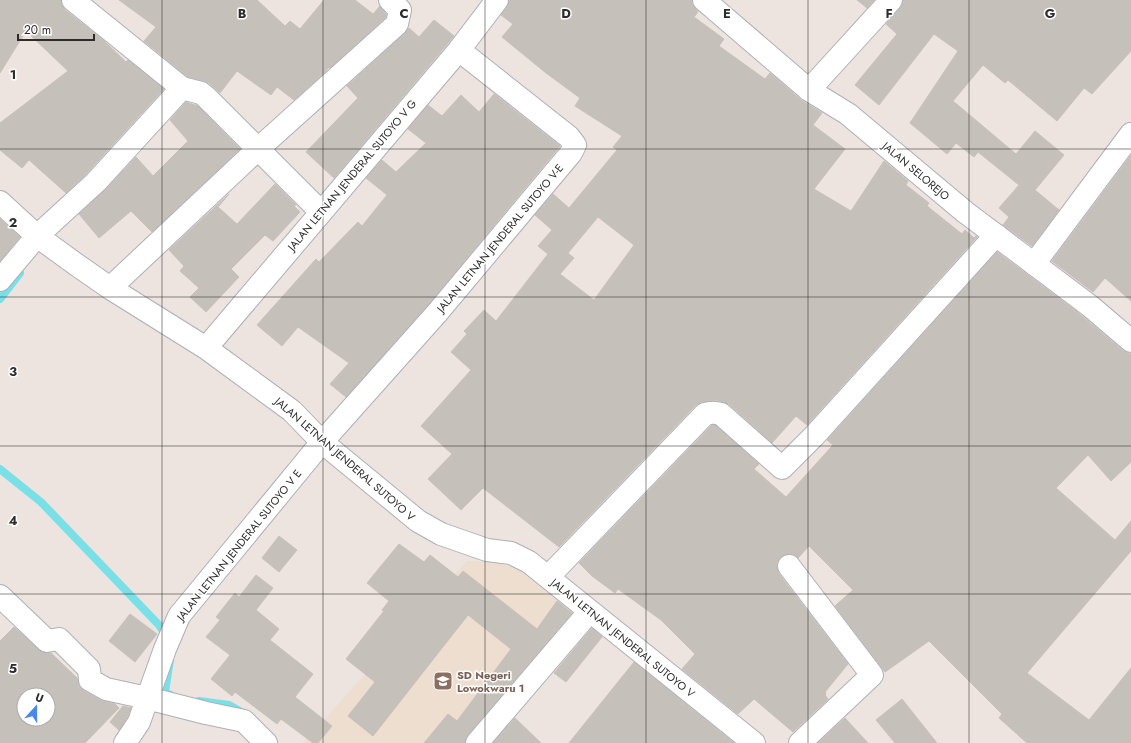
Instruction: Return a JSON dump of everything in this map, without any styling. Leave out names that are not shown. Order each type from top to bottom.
[{"type":"street","points":[[73,0],[182,88],[201,93],[206,97],[321,212]]},
{"type":"street","points":[[110,288],[258,149],[397,24],[400,10],[390,0]]},
{"type":"street","name":"JALAN LETNAN JENDERAL SUTOYO V G","points":[[206,348],[459,50],[496,0]]},
{"type":"street","name":"JALAN SELOREJO","points":[[704,0],[809,90],[848,114],[960,207],[1090,306],[1131,341]]},
{"type":"street","points":[[809,90],[892,0]]},
{"type":"street","name":"JALAN LETNAN JENDERAL SUTOYO V-E","points":[[322,442],[437,313],[571,154],[575,145],[569,137],[459,50]]},
{"type":"street","points":[[0,280],[37,236],[96,182],[182,88]]},
{"type":"street","points":[[1034,264],[1131,134]]},
{"type":"street","name":"JALAN LETNAN JENDERAL SUTOYO V","points":[[0,202],[37,236],[110,288],[206,348],[292,411],[322,442],[418,521],[441,534],[487,550],[511,553],[529,562],[754,743]]},
{"type":"street","points":[[548,577],[705,414],[716,412],[721,414],[782,468],[814,436],[996,235]]},
{"type":"street","name":"JALAN LETNAN JENDERAL SUTOYO V E","points":[[125,743],[139,722],[165,649],[179,616],[322,442]]},
{"type":"street","points":[[789,566],[872,675],[800,743]]},
{"type":"street","points":[[0,596],[47,640],[59,639],[90,669],[90,680],[106,689],[244,721],[259,741]]},
{"type":"street","points":[[477,743],[590,611]]},
{"type":"shaded area","name":"SD Negeri Lowokwaru 1","points":[[467,561],[491,562],[509,566],[525,573],[578,618],[474,743],[303,743]]},
{"type":"building","points":[[0,0],[61,0],[65,10],[103,40],[126,62],[128,60],[164,89],[87,173],[66,193],[29,160],[22,168],[0,150],[0,123],[68,71],[26,31],[0,73]]},
{"type":"building","points":[[119,0],[257,0],[285,26],[290,21],[300,29],[324,0],[355,0],[373,14],[380,6],[386,14],[386,17],[294,100],[277,87],[271,95],[237,71],[220,93],[209,83],[188,77],[144,41],[156,27]]},
{"type":"building","points":[[509,0],[692,0],[692,4],[698,12],[694,17],[724,39],[719,46],[765,79],[770,73],[801,100],[822,113],[813,125],[845,149],[814,189],[851,211],[884,161],[908,181],[906,185],[929,203],[927,206],[962,234],[965,230],[974,238],[976,236],[977,237],[807,425],[796,416],[772,443],[729,404],[716,400],[701,402],[696,405],[559,547],[483,488],[461,510],[428,479],[452,454],[421,426],[471,370],[451,352],[467,334],[464,331],[484,310],[496,321],[548,254],[538,246],[552,230],[535,215],[553,194],[569,208],[617,150],[613,147],[622,136],[575,106],[580,98],[546,73],[502,37],[513,24],[501,15],[507,7]],"holes":[[[598,217],[634,245],[594,300],[560,274],[574,258],[568,253]]]},
{"type":"building","points":[[857,0],[874,0],[867,8]]},
{"type":"building","points":[[903,0],[1131,0],[1131,51],[1092,94],[1084,88],[1057,121],[1008,80],[1005,83],[983,65],[953,101],[1016,154],[1035,131],[1064,155],[1035,190],[1059,210],[1032,246],[1003,225],[1009,217],[999,208],[1019,185],[978,152],[974,157],[956,143],[947,154],[910,123],[958,51],[934,34],[879,105],[855,85],[897,34],[886,24],[900,8]]},
{"type":"building","points":[[434,20],[454,36],[334,178],[306,152],[358,98],[347,86],[409,28],[419,37]]},
{"type":"building","points":[[494,94],[560,146],[428,305],[346,397],[330,384],[349,363],[298,327],[282,346],[257,325],[316,259],[319,262],[358,222],[362,226],[387,195],[366,178],[382,160],[396,172],[426,143],[408,129],[428,105],[442,116],[461,95],[479,112]]},
{"type":"building","points":[[186,102],[198,106],[240,149],[152,232],[131,211],[99,238],[79,214],[105,190],[136,157],[153,176],[188,141],[170,120]]},
{"type":"building","points":[[1131,155],[1131,301],[1105,278],[1093,292],[1052,261]]},
{"type":"building","points":[[275,184],[296,205],[294,206],[300,212],[273,241],[265,235],[231,269],[239,277],[206,312],[190,297],[199,288],[180,271],[184,266],[169,250],[229,194],[218,207],[237,224]]},
{"type":"building","points":[[0,219],[20,237],[0,261]]},
{"type":"building","points":[[997,252],[1076,311],[1123,351],[1131,354],[1131,462],[1111,481],[1088,455],[1056,488],[1115,540],[1131,521],[1131,551],[1027,673],[1089,720],[1131,668],[1131,743],[1027,743],[999,718],[1002,714],[929,641],[885,672],[835,606],[853,590],[809,546],[798,558],[793,554],[782,556],[777,562],[777,568],[779,574],[848,664],[825,692],[828,699],[793,732],[754,699],[738,714],[682,669],[695,654],[661,620],[618,589],[615,593],[592,576],[579,563],[712,425],[715,425],[759,464],[754,469],[786,497],[833,445],[827,440]]},
{"type":"building","points":[[279,536],[297,550],[279,572],[262,558]]},
{"type":"building","points":[[399,544],[424,562],[430,555],[458,577],[463,571],[537,629],[557,601],[572,613],[468,735],[465,743],[424,743],[448,714],[457,721],[511,649],[468,615],[373,736],[348,716],[375,682],[346,659],[384,611],[382,610],[389,601],[367,583]]},
{"type":"building","points":[[256,575],[273,588],[256,610],[279,629],[270,640],[313,674],[295,697],[332,726],[318,743],[313,743],[281,719],[277,724],[235,692],[232,696],[211,679],[230,655],[206,637],[220,620],[216,617],[235,593],[239,597]]},
{"type":"building","points":[[130,614],[157,634],[135,662],[109,641]]},
{"type":"building","points":[[14,627],[39,650],[44,653],[51,653],[77,678],[79,686],[84,691],[100,700],[115,704],[119,708],[85,743],[0,743],[0,641]]},
{"type":"building","points":[[592,628],[602,637],[566,682],[554,673]]},
{"type":"building","points":[[634,662],[734,743],[569,743]]},
{"type":"building","points":[[902,699],[937,743],[895,743],[876,720]]},
{"type":"building","points":[[123,706],[131,708],[119,730],[110,722]]},
{"type":"building","points":[[515,718],[541,743],[493,743]]},
{"type":"building","points":[[845,718],[868,743],[818,743]]},
{"type":"waterway","points":[[0,299],[20,273]]},
{"type":"waterway","points":[[0,469],[41,502],[159,625],[167,637]]},
{"type":"waterway","points":[[170,660],[165,692],[174,697]]},
{"type":"waterway","points":[[199,701],[229,705],[243,713]]},
{"type":"place","name":"SD Negeri Lowokwaru 1","points":[[443,681]]}]
